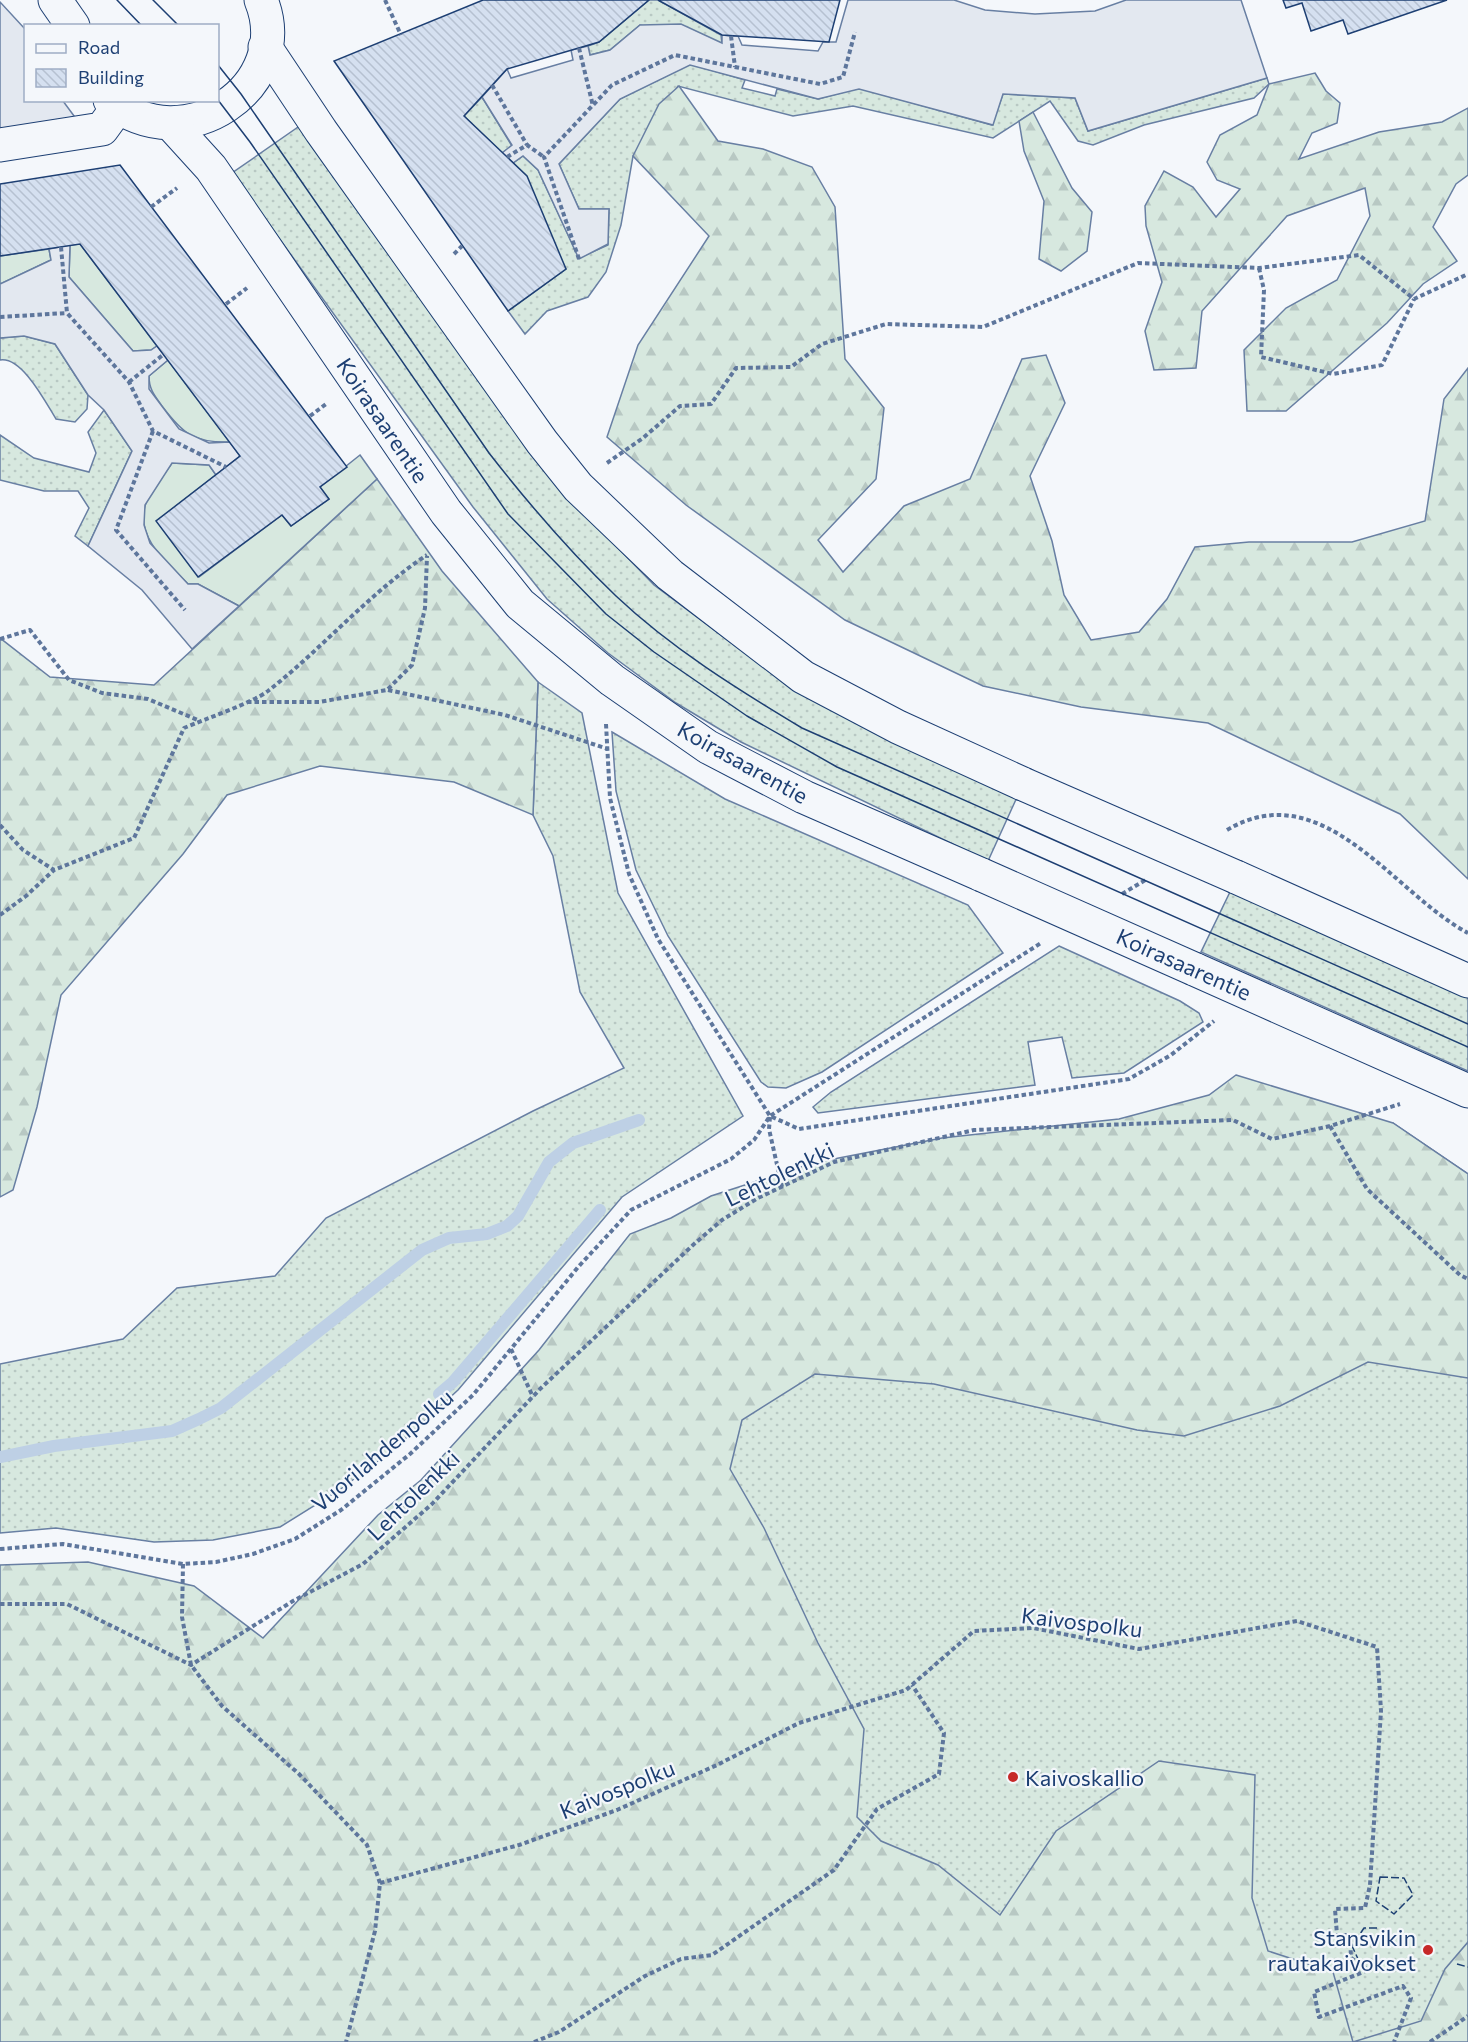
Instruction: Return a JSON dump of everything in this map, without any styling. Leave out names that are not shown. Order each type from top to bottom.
[{"type":"street","points":[[55,0],[73,24]]},
{"type":"street","points":[[78,24],[83,0]]},
{"type":"street","points":[[0,145],[102,129],[114,104],[135,116],[171,124],[200,120],[234,101],[256,72],[265,47],[266,2]]},
{"type":"street","points":[[265,47],[309,114],[542,442],[578,487],[670,575],[803,677],[898,727],[1468,981]]},
{"type":"street","name":"Koirasaarentie","points":[[171,124],[211,168],[446,512],[520,604],[612,680],[708,747],[804,797],[1468,1091]]},
{"type":"path","points":[[385,0],[401,35]]},
{"type":"path","points":[[544,157],[612,86],[675,55],[820,84],[843,77],[855,32]]},
{"type":"path","points":[[731,36],[735,67]]},
{"type":"path","points":[[579,48],[592,106]]},
{"type":"path","points":[[492,85],[527,146],[544,157],[579,259]]},
{"type":"path","points":[[507,157],[527,146]]},
{"type":"path","points":[[152,207],[185,182]]},
{"type":"path","points":[[60,247],[67,313],[129,382],[153,431],[226,467]]},
{"type":"path","points":[[600,468],[643,438],[680,406],[711,404],[736,369],[790,368],[822,344],[886,324],[983,327],[1138,263],[1258,268],[1359,255],[1414,299]]},
{"type":"path","points":[[1258,268],[1264,290],[1260,357],[1333,374],[1382,365],[1414,299],[1468,274]]},
{"type":"path","points":[[226,304],[252,284]]},
{"type":"path","points":[[0,317],[67,313]]},
{"type":"path","points":[[129,382],[164,354]]},
{"type":"path","points":[[310,416],[331,400]]},
{"type":"path","points":[[153,431],[116,530],[185,610]]},
{"type":"path","points":[[0,915],[26,896],[54,870],[134,838],[184,728],[266,692],[337,633],[394,577],[427,555],[425,608],[412,665],[387,690]]},
{"type":"path","points":[[0,639],[30,630],[69,680],[102,693],[148,699],[200,721]]},
{"type":"path","points":[[244,702],[319,702],[387,690],[506,715],[608,748]]},
{"type":"path","points":[[606,720],[610,798],[629,874],[658,939],[770,1116],[800,1130],[1128,1079],[1171,1055],[1217,1018]]},
{"type":"path","points":[[1217,837],[1237,825],[1268,814],[1302,817],[1346,837],[1468,933]]},
{"type":"path","points":[[0,825],[23,850],[54,870]]},
{"type":"path","points":[[1118,897],[1157,873]]},
{"type":"path","points":[[770,1116],[1048,939]]},
{"type":"path","name":"Lehtolenkki","points":[[191,1665],[293,1600],[363,1564],[432,1504],[533,1397],[715,1226],[758,1198],[834,1162],[974,1130],[1233,1120],[1272,1138],[1330,1126],[1408,1101]]},
{"type":"path","points":[[770,1116],[769,1129],[782,1187]]},
{"type":"path","name":"Vuorilahdenpolku","points":[[0,1549],[63,1544],[183,1564],[216,1562],[253,1554],[295,1539],[340,1510],[410,1454],[473,1395],[579,1266],[631,1210],[731,1159],[754,1140],[770,1116]]},
{"type":"path","points":[[1330,1126],[1367,1189],[1460,1275],[1468,1279]]},
{"type":"path","points":[[511,1349],[533,1397]]},
{"type":"path","points":[[183,1564],[182,1617],[191,1665],[222,1706],[299,1774],[368,1845],[380,1883],[375,1930],[346,2042]]},
{"type":"path","points":[[0,1604],[67,1604],[191,1665]]},
{"type":"path","name":"Kaivospolku","points":[[380,1883],[519,1845],[617,1810],[717,1765],[799,1723],[906,1690],[974,1631],[1033,1628],[1139,1649],[1298,1621],[1377,1647],[1381,1711],[1370,1886],[1365,1908],[1335,1909],[1337,1935],[1350,1935],[1351,1958],[1368,1970],[1314,1992],[1319,2017],[1403,1986],[1411,1998],[1394,2042]]},
{"type":"path","points":[[534,2042],[559,2032],[645,1976],[681,1959],[712,1955],[834,1870],[877,1809],[939,1774],[944,1733],[912,1685]]},
{"type":"path","points":[[1430,2042],[1468,2016]]},
{"type":"green space","points":[[649,0],[658,0],[721,35],[722,44],[640,25],[610,50],[590,55],[588,46],[599,42]]},
{"type":"green space","points":[[690,64],[745,80],[742,88],[775,96],[777,89],[818,99],[859,88],[992,125],[1003,94],[1075,98],[1088,131],[1267,78],[1269,84],[1254,98],[1144,125],[1093,145],[1078,141],[1050,101],[993,138],[853,106],[793,116],[678,86],[633,156],[621,225],[606,272],[588,297],[547,311],[525,334],[508,311],[566,269],[513,163],[523,156],[538,170],[579,258],[608,245],[609,209],[579,209],[559,164],[620,99]]},
{"type":"green space","points":[[1315,73],[1326,91],[1340,103],[1337,123],[1312,133],[1299,159],[1379,132],[1442,122],[1468,108],[1468,175],[1456,184],[1433,227],[1457,261],[1423,284],[1387,323],[1286,411],[1247,411],[1244,350],[1286,308],[1337,280],[1370,216],[1365,188],[1287,216],[1202,311],[1196,368],[1154,370],[1145,331],[1162,282],[1146,226],[1145,206],[1164,171],[1193,187],[1216,217],[1240,189],[1217,180],[1207,162],[1220,135],[1257,115],[1269,84]]},
{"type":"green space","points":[[679,86],[718,141],[763,149],[812,167],[835,207],[845,359],[884,408],[876,479],[818,540],[843,572],[904,506],[970,479],[1022,359],[1046,355],[1065,403],[1030,476],[1052,541],[1064,595],[1091,640],[1139,632],[1167,599],[1195,547],[1249,542],[1352,542],[1425,521],[1444,399],[1468,368],[1468,879],[1400,814],[1208,723],[1081,707],[983,686],[845,620],[686,505],[607,437],[638,345],[709,236],[633,156],[659,104]]},
{"type":"green space","points":[[482,97],[512,146],[502,153],[464,116]]},
{"type":"green space","points":[[1033,112],[1072,188],[1092,212],[1087,251],[1061,271],[1039,259],[1044,201],[1024,151],[1019,121]]},
{"type":"green space","points":[[301,125],[585,514],[654,585],[740,649],[1018,795],[988,861],[741,742],[676,703],[608,653],[547,599],[473,507],[232,173]]},
{"type":"green space","points":[[80,244],[157,346],[151,350],[133,351],[69,277],[70,245]]},
{"type":"green space","points":[[49,249],[51,260],[0,284],[0,256]]},
{"type":"green space","points":[[24,336],[55,344],[88,395],[87,409],[75,422],[56,419],[40,392],[25,373],[17,365],[0,360],[0,338]]},
{"type":"green space","points":[[168,360],[230,442],[207,441],[190,435],[176,424],[162,406],[154,395],[149,376]]},
{"type":"green space","points":[[104,410],[132,451],[88,546],[75,536],[89,508],[78,491],[44,491],[0,480],[0,435],[34,458],[89,472],[96,453],[88,432]]},
{"type":"green space","points":[[360,455],[377,479],[239,606],[198,584],[188,584],[163,559],[149,540],[143,518],[145,506],[153,489],[172,463],[209,465],[216,475],[157,521],[199,577],[282,515],[291,526],[329,499],[320,487]]},
{"type":"green space","points":[[377,479],[442,571],[538,682],[533,815],[454,782],[320,766],[227,795],[183,854],[61,995],[37,1107],[13,1190],[0,1197],[0,638],[50,677],[154,685]]},
{"type":"green space","points":[[538,682],[582,713],[618,893],[743,1116],[622,1197],[458,1390],[393,1450],[338,1491],[280,1527],[213,1540],[154,1542],[56,1528],[0,1533],[0,1364],[123,1339],[177,1288],[275,1276],[326,1218],[533,1111],[624,1068],[580,992],[553,856],[533,815]]},
{"type":"green space","points":[[612,732],[725,799],[968,905],[1003,953],[822,1072],[786,1088],[768,1087],[761,1082],[668,936],[636,870],[616,791]]},
{"type":"green space","points":[[1230,892],[1468,997],[1468,1071],[1201,952]]},
{"type":"green space","points":[[1059,946],[1180,1001],[1199,1013],[1203,1022],[1124,1073],[1072,1078],[1062,1037],[1028,1042],[1035,1085],[818,1113],[813,1107],[831,1092]]},
{"type":"green space","points":[[1236,1075],[1393,1123],[1468,1174],[1468,1378],[1368,1362],[1280,1406],[1184,1436],[1137,1430],[934,1384],[815,1374],[742,1420],[730,1469],[764,1528],[818,1643],[864,1729],[857,1817],[881,1841],[938,1865],[1000,1915],[1056,1831],[1159,1761],[1255,1775],[1252,1898],[1268,1951],[1333,1972],[1353,2042],[0,2042],[0,1565],[88,1562],[194,1586],[263,1638],[378,1515],[421,1480],[539,1350],[630,1234],[671,1218],[711,1196],[813,1163],[942,1138],[1119,1119],[1209,1095]]},
{"type":"green space","points":[[1393,1123],[1468,1174],[1468,2042],[362,2042],[263,1639],[1155,1162]]},
{"type":"green space","points":[[1468,1942],[1468,2042],[1353,2042],[1421,2021],[1445,1969]]},
{"type":"shaded area","points":[[848,0],[954,0],[985,10],[1035,14],[1095,11],[1126,0],[1241,0],[1267,78],[1088,131],[1075,98],[1003,94],[993,125],[859,89],[818,99],[690,65],[620,99],[559,164],[579,209],[609,209],[608,244],[579,259],[538,170],[523,156],[513,163],[502,153],[512,145],[482,97],[507,69],[511,78],[573,60],[571,50],[588,46],[590,55],[610,50],[640,25],[681,24],[722,43],[722,35],[738,36],[742,45],[818,51],[823,42],[836,42]]},
{"type":"shaded area","points":[[0,2],[24,28],[24,102],[64,102],[77,120],[0,131]]},
{"type":"shaded area","points":[[70,245],[69,277],[133,351],[151,350],[157,346],[168,360],[149,376],[149,389],[179,429],[209,443],[230,442],[240,456],[216,475],[209,465],[172,463],[145,505],[144,525],[150,543],[188,584],[198,584],[239,606],[192,649],[142,590],[88,546],[132,451],[104,410],[88,395],[55,344],[24,336],[0,338],[0,284],[51,260],[49,249]]},
{"type":"building","points":[[483,0],[649,0],[599,42],[507,69],[464,116],[527,176],[566,269],[508,311],[334,61]]},
{"type":"building","points":[[658,0],[840,0],[829,42],[722,35]]},
{"type":"building","points":[[1283,0],[1447,0],[1348,34],[1343,20],[1311,31],[1302,3],[1286,8]]},
{"type":"building","points":[[120,165],[347,467],[320,487],[329,499],[291,526],[282,515],[198,577],[156,521],[240,456],[80,244],[0,256],[0,184]]},
{"type":"waterway","points":[[0,1457],[54,1446],[172,1431],[221,1408],[422,1250],[449,1238],[487,1234],[507,1226],[518,1216],[549,1162],[573,1143],[639,1120]]},
{"type":"waterway","points":[[439,1394],[453,1382],[600,1210]]},
{"type":"tram line","points":[[117,0],[140,24]]},
{"type":"tram line","points":[[153,0],[177,24]]},
{"type":"tram line","points":[[219,66],[241,94],[489,453],[534,509],[582,562],[616,596],[659,633],[729,683],[802,728],[1468,1024]]},
{"type":"tram line","points":[[219,101],[250,142],[508,514],[606,614],[654,652],[747,716],[837,767],[1468,1047]]},
{"type":"fence","points":[[1380,1877],[1404,1878],[1413,1895],[1394,1914],[1376,1901],[1380,1877]]},
{"type":"fence","points":[[1377,1928],[1364,1928],[1352,1946],[1359,1961],[1378,1959]]},
{"type":"fence","points":[[1457,1964],[1468,1967]]},
{"type":"place","name":"Kaivoskallio","points":[[1013,1777]]},
{"type":"place","name":"Stansvikin rautakaivokset","points":[[1428,1950]]}]
